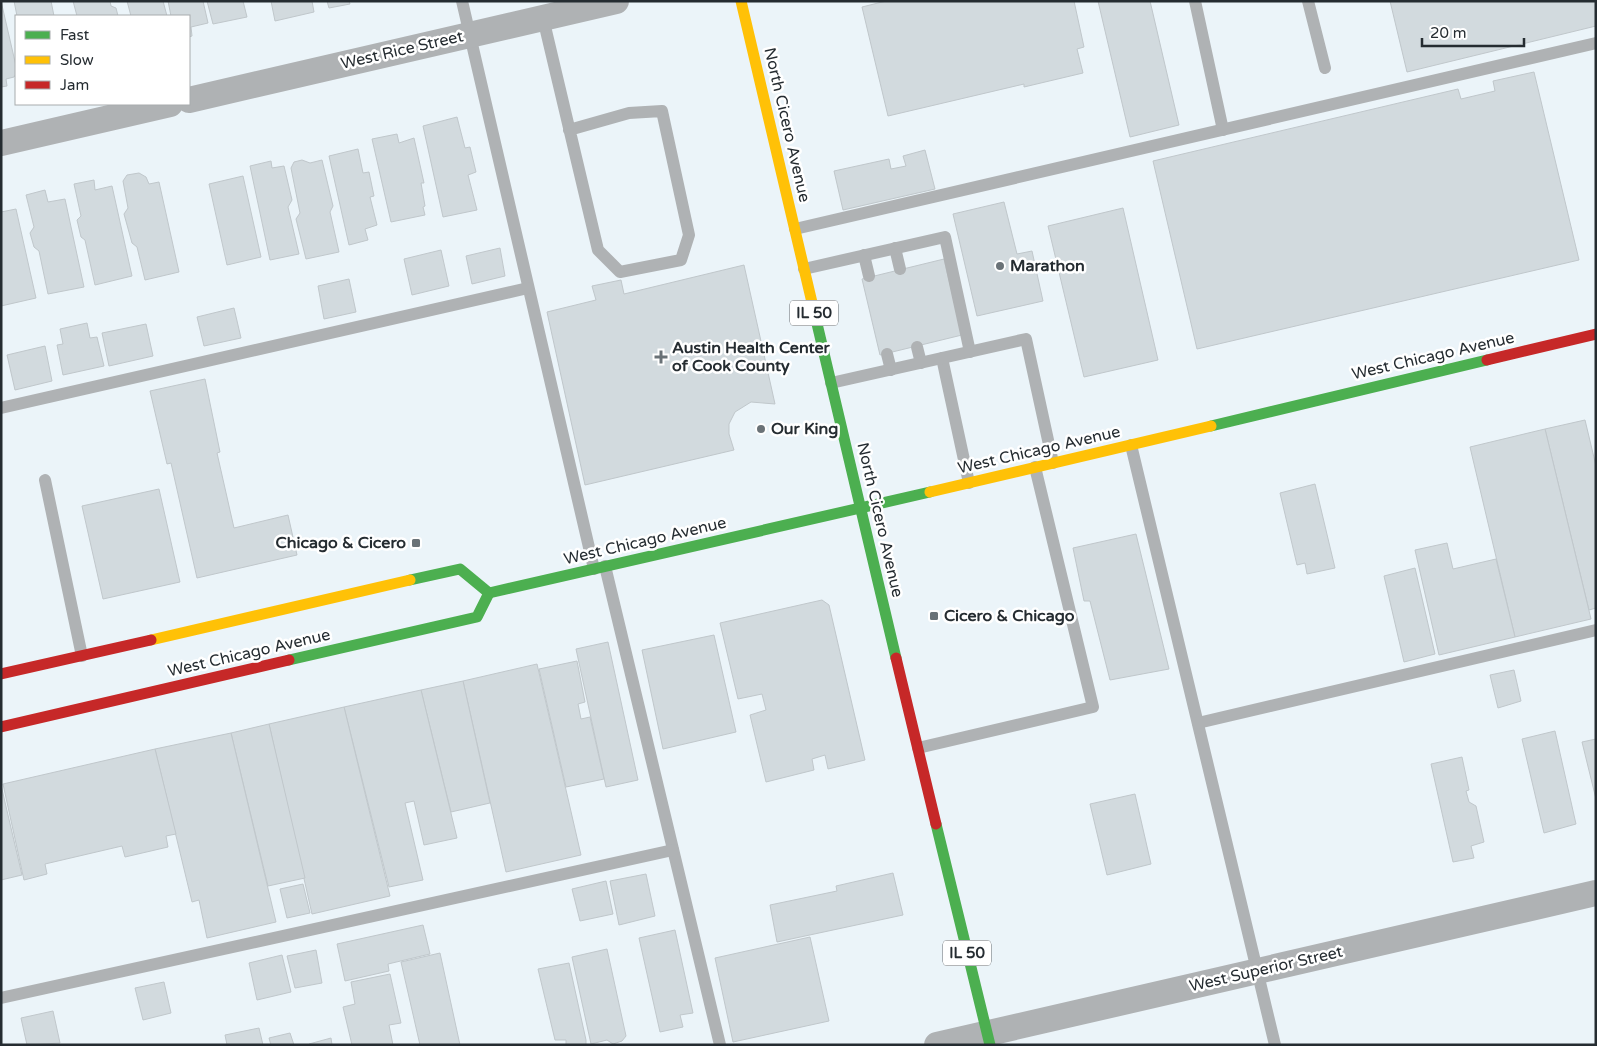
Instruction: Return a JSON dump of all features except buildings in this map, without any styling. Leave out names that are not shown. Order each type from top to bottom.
[{"type":"main road","name":"North Cicero Avenue","points":[[741,1],[860,509],[988,1039]]},
{"type":"main road","name":"West Chicago Avenue","points":[[1,726],[477,617],[489,593],[860,509],[1596,334]]},
{"type":"main road","points":[[1,674],[460,569],[489,593]]},
{"type":"street","name":"West Rice Street","points":[[190,100],[616,1]]},
{"type":"street","points":[[1,143],[166,105]]},
{"type":"street","name":"West Superior Street","points":[[937,1045],[988,1039],[1257,972],[1596,893]]},
{"type":"lane","points":[[462,1],[528,288],[673,850],[720,1045]]},
{"type":"lane","points":[[1195,1],[1222,130]]},
{"type":"lane","points":[[1308,1],[1325,68]]},
{"type":"lane","points":[[543,18],[569,130],[598,250],[620,272],[681,260],[689,236],[662,111],[629,113],[569,130]]},
{"type":"lane","points":[[795,229],[1596,43]]},
{"type":"lane","points":[[804,269],[945,237],[970,352]]},
{"type":"lane","points":[[895,248],[900,269]]},
{"type":"lane","points":[[864,255],[869,276]]},
{"type":"lane","points":[[1,408],[528,288]]},
{"type":"lane","points":[[831,383],[1026,339],[1053,463]]},
{"type":"lane","points":[[917,347],[921,363]]},
{"type":"lane","points":[[887,354],[891,370]]},
{"type":"lane","points":[[942,358],[969,483]]},
{"type":"lane","points":[[1131,445],[1274,1045]]},
{"type":"lane","points":[[918,748],[1093,707],[1035,467]]},
{"type":"lane","points":[[45,480],[82,656]]},
{"type":"lane","points":[[1198,723],[1596,630]]},
{"type":"lane","points":[[1,998],[673,850]]},
{"type":"traffic: fast","points":[[814,311],[896,658]]},
{"type":"traffic: fast","points":[[1211,426],[1487,360]]},
{"type":"traffic: fast","points":[[489,593],[930,492]]},
{"type":"traffic: fast","points":[[410,580],[460,569],[489,593]]},
{"type":"traffic: fast","points":[[289,660],[477,617],[489,593]]},
{"type":"traffic: fast","points":[[936,824],[990,1045]]},
{"type":"traffic: slow","points":[[741,1],[814,311]]},
{"type":"traffic: slow","points":[[930,492],[1211,426]]},
{"type":"traffic: slow","points":[[151,640],[410,580]]},
{"type":"traffic: jam","points":[[1487,360],[1596,334]]},
{"type":"traffic: jam","points":[[1,674],[151,640]]},
{"type":"traffic: jam","points":[[896,658],[936,824]]},
{"type":"traffic: jam","points":[[1,727],[289,660]]},
{"type":"place","name":"Marathon","points":[[1000,266]]},
{"type":"place","name":"Austin Health Center of Cook County","points":[[661,357]]},
{"type":"place","name":"Our King","points":[[761,429]]},
{"type":"place","name":"Chicago & Cicero","points":[[416,543]]},
{"type":"place","name":"Cicero & Chicago","points":[[934,616]]}]
